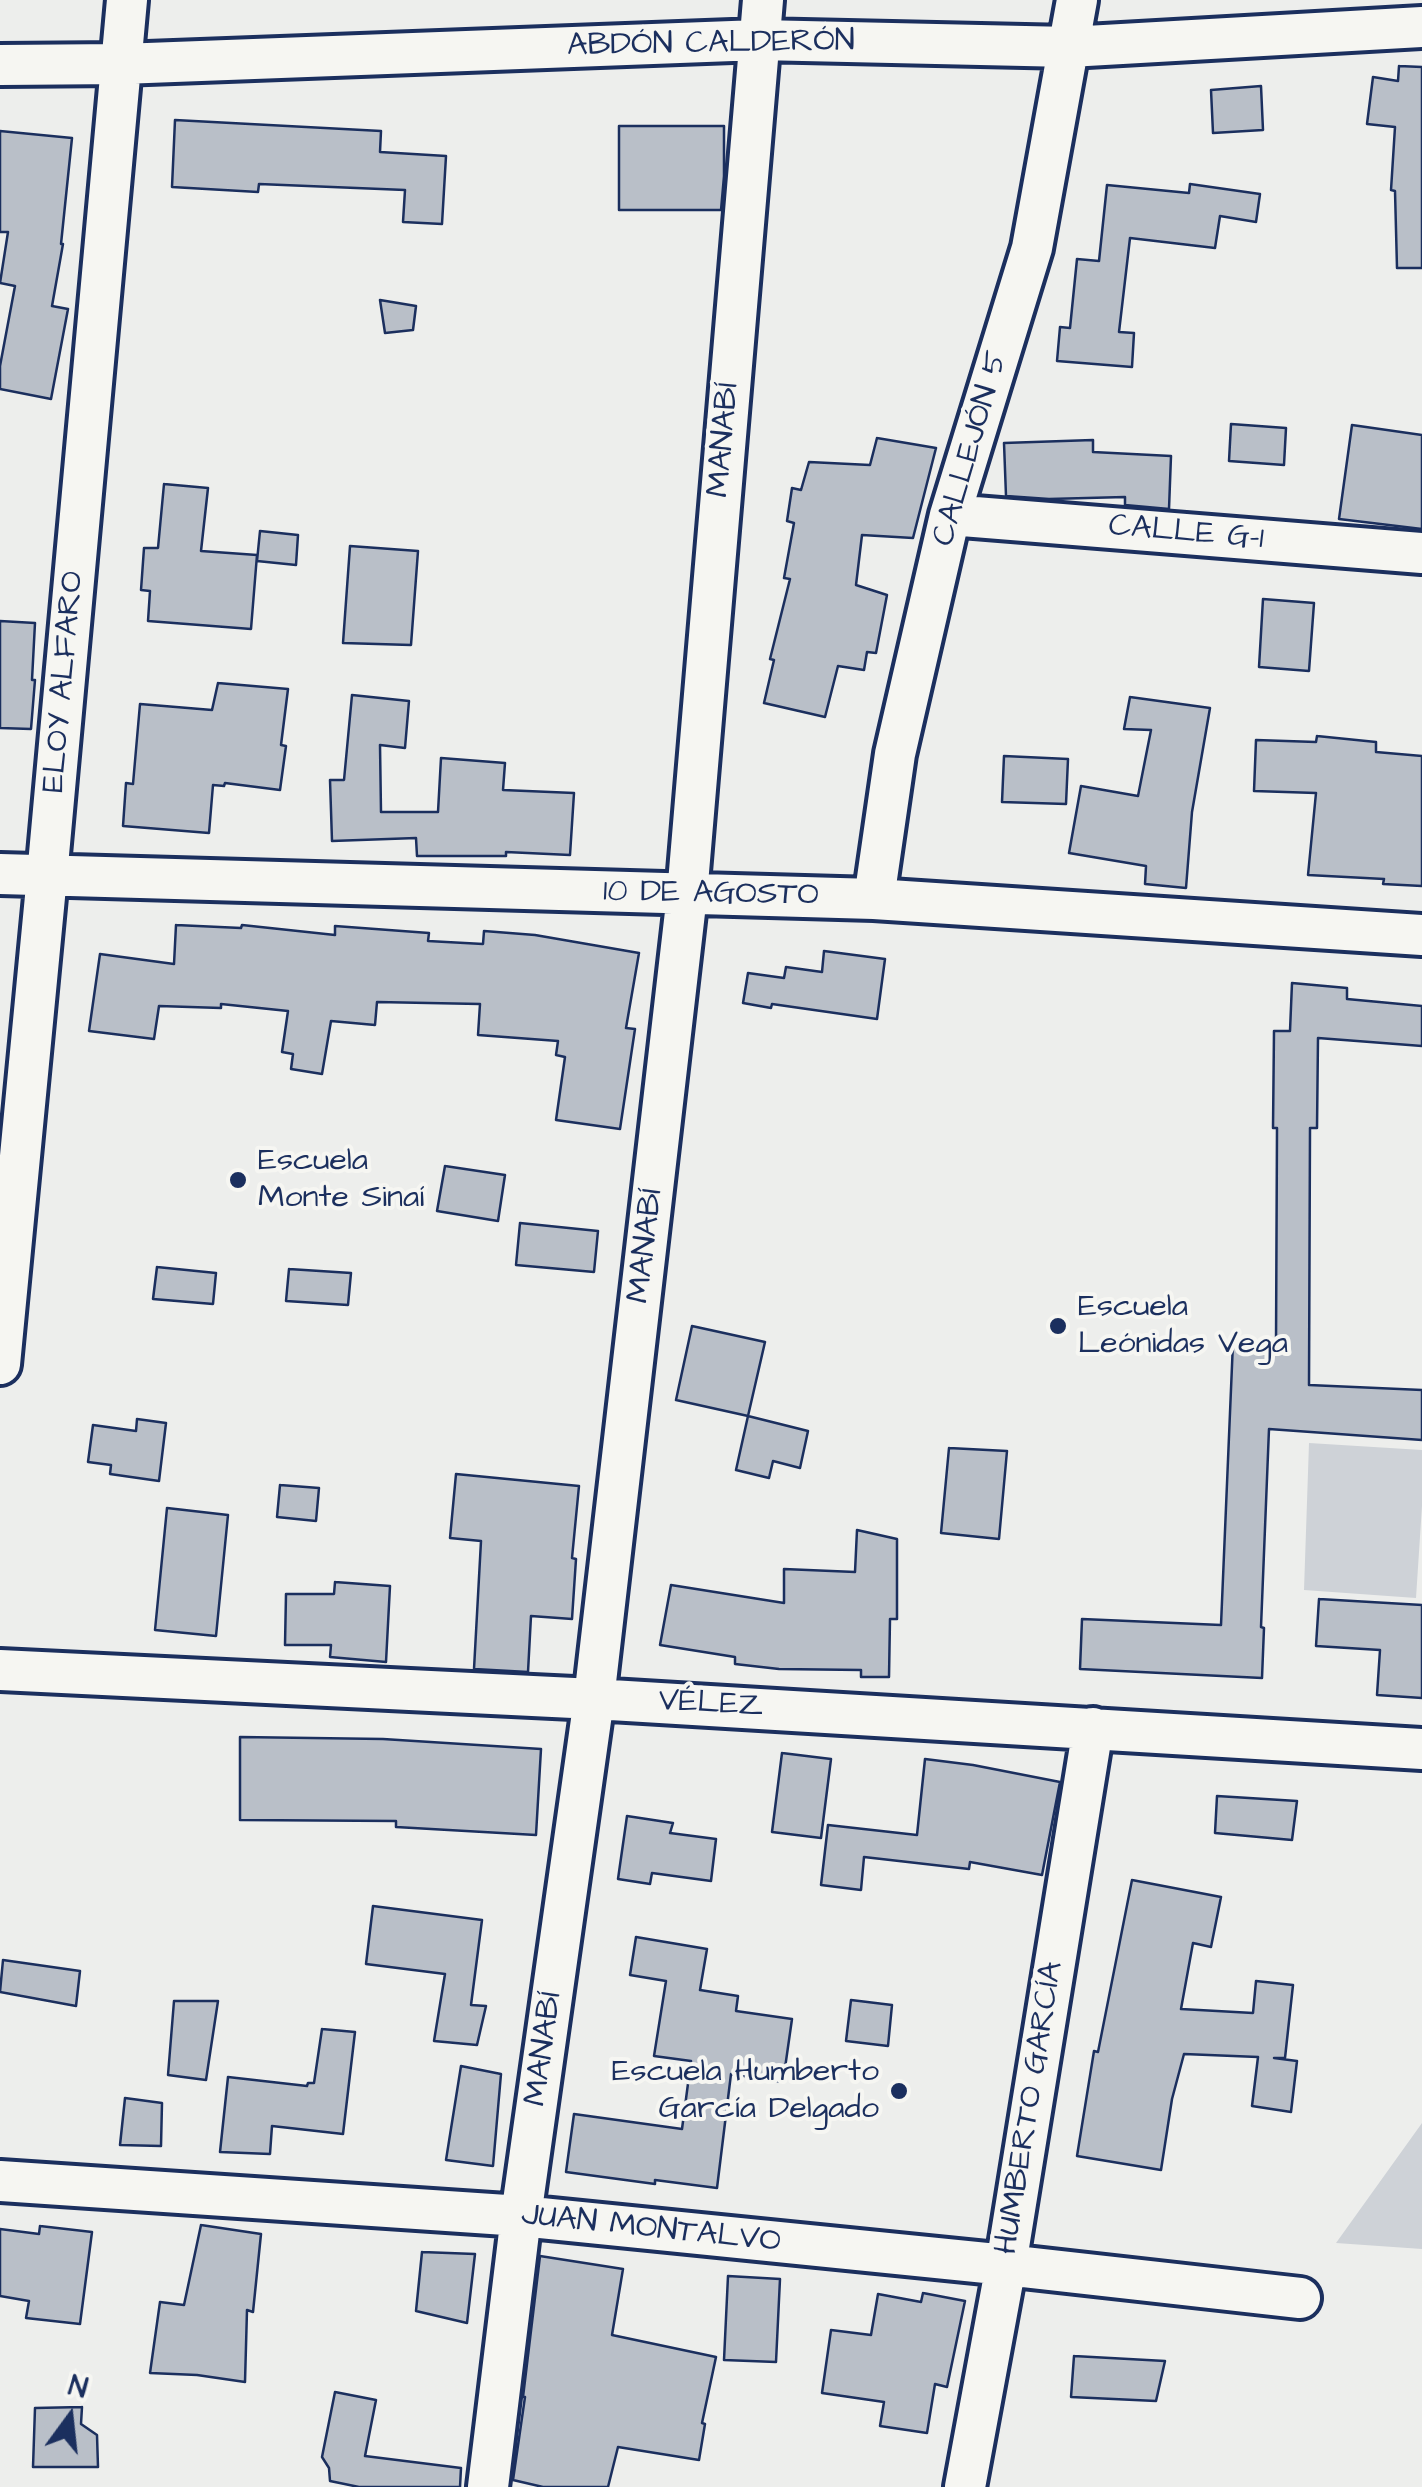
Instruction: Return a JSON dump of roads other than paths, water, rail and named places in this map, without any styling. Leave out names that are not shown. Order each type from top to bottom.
[{"type":"street","name":"ELOY ALFARO","points":[[0,1364],[128,0]]},
{"type":"street","name":"MANABÍ","points":[[488,2487],[594,1698],[688,896],[763,0]]},
{"type":"street","name":"CALLEJÓN 5","points":[[874,899],[895,754],[950,514],[1032,248],[1077,0]]},
{"type":"street","name":"ABDÓN CALDERÓN","points":[[0,65],[759,40],[1069,48],[1422,27]]},
{"type":"street","name":"CALLE G-1","points":[[950,514],[1422,553]]},
{"type":"street","name":"10 DE AGOSTO","points":[[0,874],[874,899],[1422,935]]},
{"type":"street","name":"VÉLEZ","points":[[0,1670],[594,1698],[1422,1749]]},
{"type":"street","name":"HUMBERTO GARCÍA","points":[[965,2487],[1006,2265],[1093,1728]]},
{"type":"street","name":"JUAN MONTALVO","points":[[0,2180],[522,2216],[1300,2298]]},
{"type":"place","name":"Escuela Monte Sinaí","points":[[238,1180]]},
{"type":"place","name":"Escuela Leónidas Vega","points":[[1058,1326]]},
{"type":"place","name":"Escuela Humberto García Delgado","points":[[899,2091]]}]
